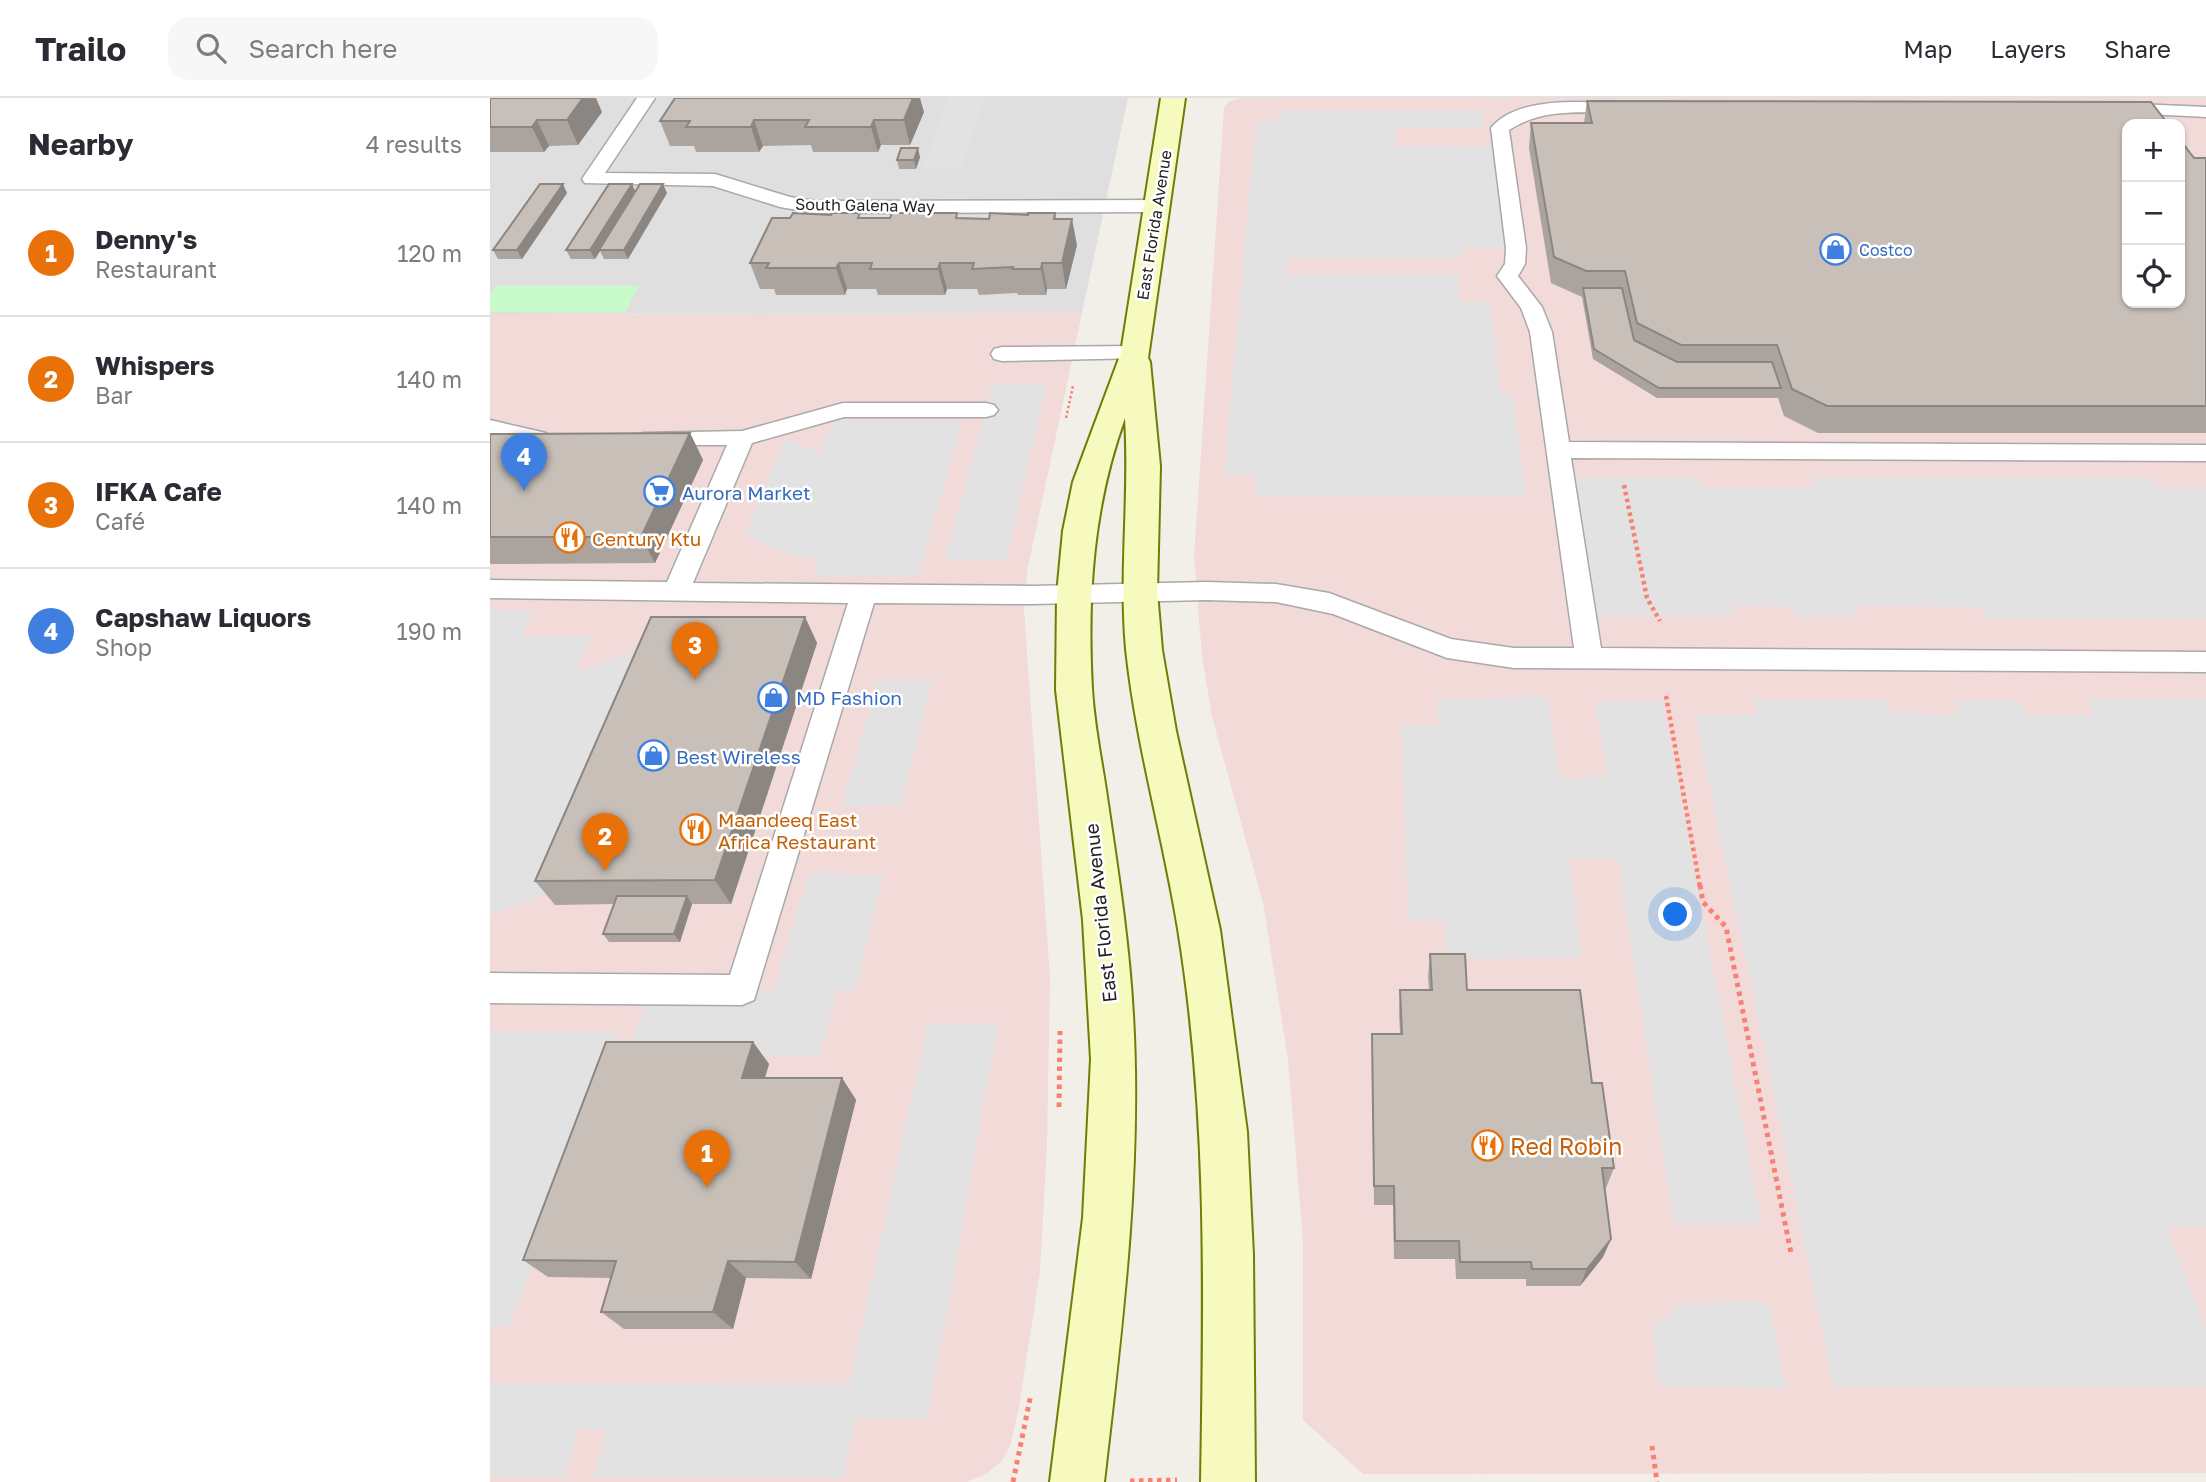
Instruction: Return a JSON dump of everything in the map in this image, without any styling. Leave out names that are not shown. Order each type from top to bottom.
[{"type":"main road","name":"East Florida Avenue","points":[[1077,1482],[1104,1256],[1112,1158],[1113,1057],[1105,946],[1074,690],[1074,594],[1079,531],[1089,482],[1135,353],[1173,98]]},
{"type":"main road","name":"East Florida Avenue","points":[[1135,353],[1144,466],[1140,592],[1144,650],[1199,930],[1220,1095],[1229,1255],[1228,1481]]},
{"type":"lane","name":"South Galena Way","points":[[646,98],[592,179],[715,180],[787,203],[815,207],[1157,206]]},
{"type":"lane","points":[[1589,660],[1539,322],[1507,276],[1515,264],[1516,248],[1500,128],[1518,117],[1538,110],[1639,108]]},
{"type":"lane","points":[[2094,108],[2181,109],[2206,112]]},
{"type":"lane","points":[[1002,354],[1135,353]]},
{"type":"lane","points":[[633,438],[742,438],[842,410],[986,410]]},
{"type":"lane","points":[[490,427],[538,438]]},
{"type":"lane","points":[[490,438],[565,438]]},
{"type":"lane","points":[[677,590],[742,438]]},
{"type":"lane","points":[[1559,450],[2206,453]]},
{"type":"lane","points":[[490,589],[864,594],[1253,592],[1298,596],[1342,607],[1422,640],[1461,652],[1514,659],[2206,663]]},
{"type":"lane","points":[[490,988],[742,990],[864,594]]},
{"type":"path","points":[[1064,431],[1079,353]]},
{"type":"path","points":[[1623,482],[1647,598],[1660,622]]},
{"type":"path","points":[[1669,685],[1665,697],[1703,902],[1726,927],[1791,1253]]},
{"type":"path","points":[[1059,1110],[1060,1026]]},
{"type":"path","points":[[1013,1482],[1032,1392]]},
{"type":"path","points":[[1652,1446],[1657,1482]]},
{"type":"path","points":[[1077,1482],[1228,1481]]},
{"type":"shaded area","points":[[490,98],[1128,98],[1082,313],[490,315]]},
{"type":"shaded area","points":[[949,98],[986,98],[962,168],[922,168]]},
{"type":"shaded area","points":[[1241,98],[2206,98],[2206,1473],[1363,1474],[1303,1420],[1303,1243],[1288,1059],[1263,903],[1212,717],[1202,657],[1194,557],[1224,108],[1228,102]]},
{"type":"shaded area","points":[[1280,110],[1482,110],[1484,128],[1396,128],[1396,146],[1503,147],[1516,248],[1463,248],[1463,258],[1288,258],[1287,275],[1458,275],[1460,302],[1490,302],[1501,395],[1513,395],[1526,497],[1255,496],[1256,475],[1224,475],[1256,121],[1279,121]]},
{"type":"shaded area","points":[[1082,313],[1027,572],[1024,608],[1050,979],[1047,1145],[1040,1271],[1011,1444],[1001,1462],[986,1474],[967,1482],[490,1482],[490,315]]},
{"type":"shaded area","points":[[993,383],[1047,383],[1006,560],[945,560]]},
{"type":"shaded area","points":[[833,420],[963,420],[918,576],[813,576],[819,557],[796,557],[745,536],[785,438],[820,453]]},
{"type":"shaded area","points":[[1563,478],[1699,478],[1702,488],[1815,488],[1813,478],[2154,478],[2160,489],[2206,489],[2206,618],[1986,618],[1981,607],[1856,606],[1859,617],[1796,617],[1792,607],[1732,606],[1734,617],[1582,617]]},
{"type":"shaded area","points":[[490,610],[533,610],[521,636],[592,636],[575,671],[659,643],[551,892],[490,915]]},
{"type":"shaded area","points":[[878,681],[932,681],[901,806],[841,807]]},
{"type":"shaded area","points":[[1548,697],[1559,778],[1607,777],[1595,701],[1662,701],[1762,1225],[1674,1225],[1618,858],[1569,859],[1582,958],[1447,959],[1445,921],[1408,920],[1402,725],[1439,725],[1437,698]]},
{"type":"shaded area","points":[[2088,699],[2206,699],[2206,1228],[2167,1228],[2206,1330],[2206,1386],[1834,1386],[1695,714],[1756,714],[1753,700],[1886,700],[1891,713],[1959,714],[1955,700],[2019,700],[2026,715],[2094,715]]},
{"type":"shaded area","points":[[809,873],[884,874],[855,991],[837,990],[820,1057],[627,1056],[651,989],[774,990]]},
{"type":"shaded area","points":[[928,1023],[998,1024],[928,1418],[855,1418],[843,1478],[593,1478],[607,1429],[579,1429],[563,1478],[490,1477],[490,1384],[849,1385]]},
{"type":"shaded area","points":[[490,1032],[619,1032],[510,1326],[490,1326]]},
{"type":"shaded area","points":[[1769,1302],[1786,1389],[1659,1386],[1653,1326],[1684,1303]]},
{"type":"green space","points":[[496,286],[639,286],[625,312],[490,312],[490,295]]},
{"type":"building","points":[[490,98],[583,98],[567,120],[537,120],[532,127],[490,127]]},
{"type":"building","points":[[675,98],[913,98],[904,120],[874,120],[871,127],[805,127],[809,120],[754,120],[751,127],[686,127],[690,121],[660,121]]},
{"type":"building","name":"Costco","points":[[1587,101],[2151,102],[2164,119],[2122,119],[2122,308],[2185,308],[2185,146],[2194,158],[2206,158],[2206,406],[1827,406],[1792,389],[1777,345],[1681,345],[1637,323],[1625,271],[1586,271],[1554,257],[1531,123],[1592,123]]},
{"type":"building","points":[[901,148],[918,148],[914,160],[897,160]]},
{"type":"building","points":[[540,184],[563,184],[517,250],[493,250]]},
{"type":"building","points":[[609,184],[632,184],[590,250],[566,250]]},
{"type":"building","points":[[640,184],[663,184],[624,250],[599,250]]},
{"type":"building","points":[[793,213],[860,213],[858,218],[890,218],[892,213],[957,213],[956,218],[989,219],[990,213],[1055,213],[1054,219],[1072,219],[1062,263],[1042,263],[1041,269],[972,269],[974,263],[940,263],[938,269],[870,269],[872,263],[839,263],[836,268],[766,268],[769,263],[750,263],[772,218],[790,218]]},
{"type":"building","points":[[1583,288],[1622,288],[1634,340],[1677,362],[1772,362],[1781,388],[1659,388],[1594,349]]},
{"type":"building","points":[[690,433],[641,537],[490,537],[490,434]]},
{"type":"building","points":[[651,617],[805,617],[715,880],[535,881]]},
{"type":"building","points":[[617,896],[687,896],[674,934],[603,934]]},
{"type":"building","name":"Red Robin","points":[[1430,954],[1465,954],[1467,990],[1580,990],[1592,1083],[1602,1083],[1614,1168],[1602,1168],[1611,1239],[1587,1269],[1532,1269],[1531,1262],[1460,1262],[1459,1241],[1395,1241],[1394,1186],[1374,1186],[1372,1034],[1402,1034],[1400,990],[1432,990]]},
{"type":"building","points":[[606,1042],[753,1042],[742,1078],[842,1078],[795,1262],[728,1261],[713,1312],[601,1312],[616,1261],[523,1260]]},
{"type":"place","name":"Costco","points":[[1836,250]]},
{"type":"place","name":"Capshaw Liquors","points":[[524,491]]},
{"type":"place","name":"Aurora Market","points":[[659,492]]},
{"type":"place","name":"Century Ktu","points":[[569,538]]},
{"type":"place","name":"IFKA Cafe","points":[[695,680]]},
{"type":"place","name":"MD Fashion","points":[[773,697]]},
{"type":"place","name":"Best Wireless","points":[[653,756]]},
{"type":"place","name":"Maandeeq East Africa Restaurant","points":[[695,830]]},
{"type":"place","name":"Whispers","points":[[605,871]]},
{"type":"place","name":"Red Robin","points":[[1487,1146]]},
{"type":"place","name":"Denny's","points":[[707,1188]]}]
